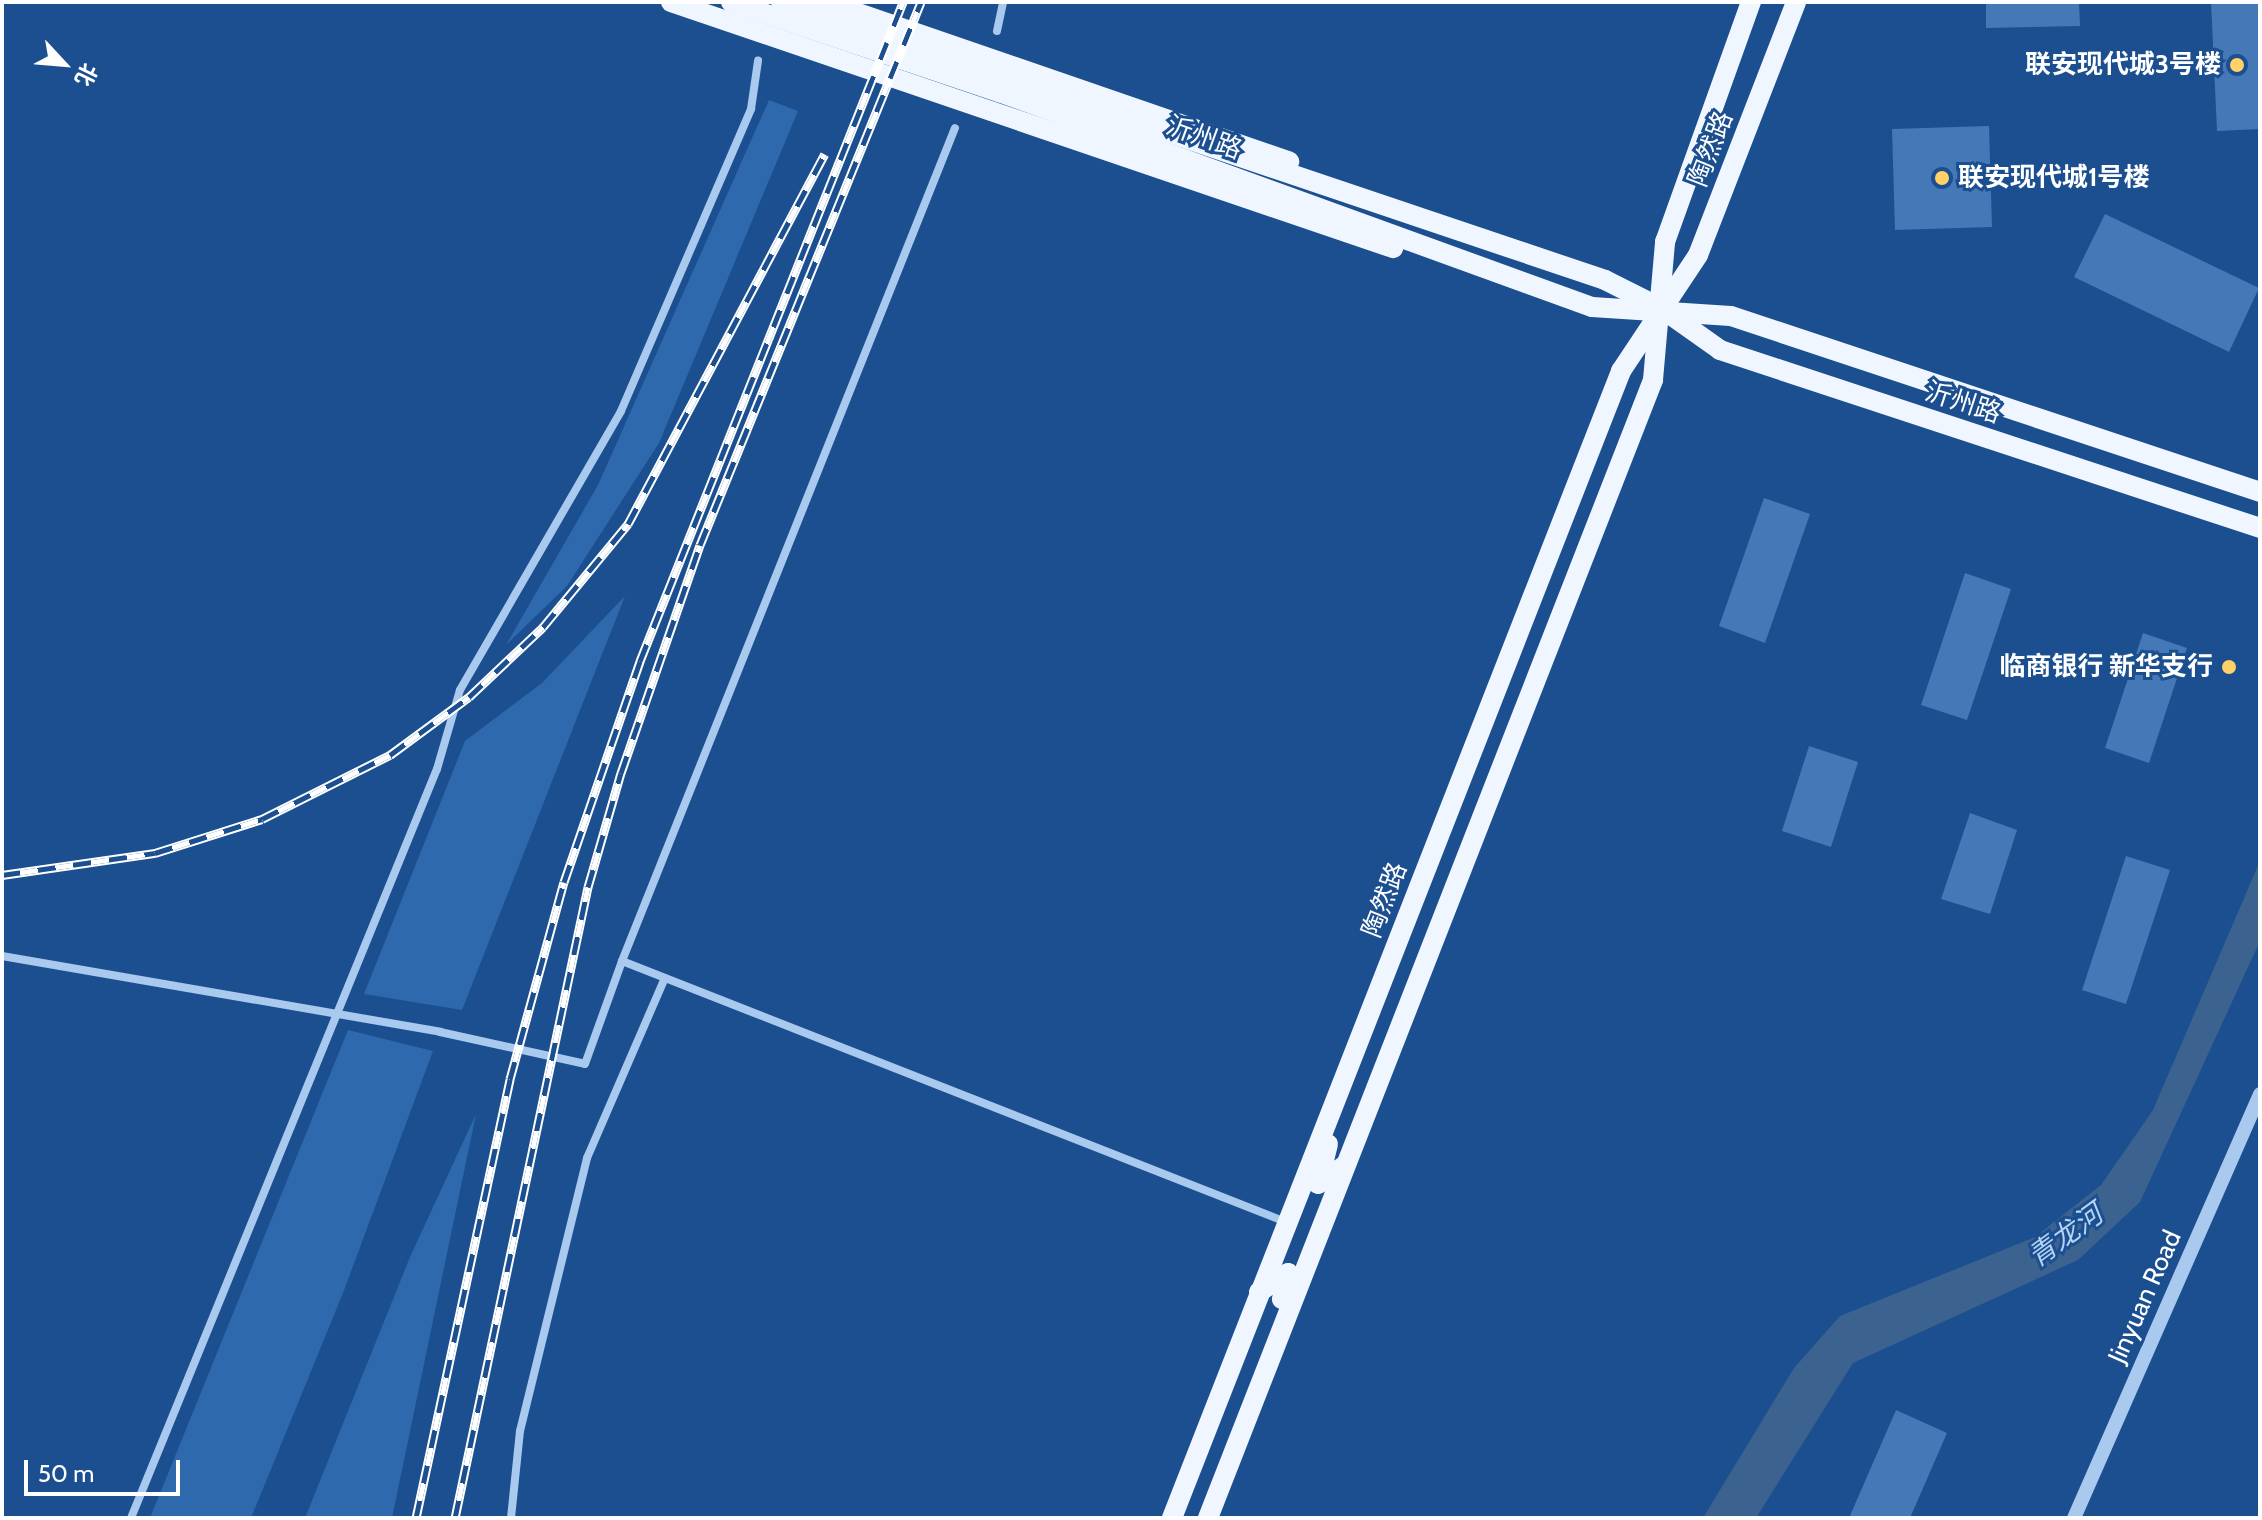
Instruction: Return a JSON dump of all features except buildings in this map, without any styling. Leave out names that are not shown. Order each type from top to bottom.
[{"type":"main road","points":[[671,2],[1409,254],[1460,258]]},
{"type":"main road","name":"沂州路","points":[[731,2],[1592,307],[1661,308],[1731,316],[2260,492]]},
{"type":"main road","name":"沂州路","points":[[781,2],[1472,238],[1605,280],[1661,308],[1720,350],[2260,528]]},
{"type":"main road","points":[[826,2],[1438,214],[1472,238]]},
{"type":"main road","name":"陶然路","points":[[1208,1518],[1653,380],[1665,242],[1751,2]]},
{"type":"main road","name":"陶然路","points":[[1172,1518],[1621,371],[1698,255],[1796,2]]},
{"type":"main road","points":[[1345,1165],[1318,1184],[1350,1059]]},
{"type":"main road","points":[[1259,1292],[1288,1273],[1264,1373]]},
{"type":"street","points":[[997,31],[1003,2]]},
{"type":"street","points":[[131,1518],[437,769],[460,690],[621,411],[751,109],[758,61]]},
{"type":"street","points":[[2,956],[338,1014],[585,1064],[622,961],[955,128]]},
{"type":"street","points":[[622,961],[1286,1222]]},
{"type":"street","points":[[511,1518],[520,1431],[587,1158],[665,978]]},
{"type":"street","name":"Jinyuan Road","points":[[2074,1518],[2260,1094]]},
{"type":"shaded area","points":[[769,100],[798,111],[659,443],[567,586],[506,645],[598,485]]},
{"type":"shaded area","points":[[625,596],[462,1010],[364,994],[465,741],[542,683]]},
{"type":"shaded area","points":[[348,1030],[433,1051],[343,1293],[251,1518],[150,1518]]},
{"type":"shaded area","points":[[476,1114],[392,1518],[305,1518],[410,1257]]},
{"type":"water","name":"青龙河","points":[[2260,861],[2260,941],[2140,1202],[2078,1260],[1853,1363],[1756,1518],[1703,1518],[1794,1368],[1840,1316],[2035,1237],[2101,1185],[2153,1110]]},
{"type":"railway","points":[[416,1518],[510,1079],[564,882],[640,661],[903,2]]},
{"type":"railway","points":[[455,1518],[588,887],[621,773],[700,545],[921,2]]},
{"type":"railway","points":[[2,875],[155,853],[262,819],[390,755],[469,697],[543,627],[628,524],[825,154]]},
{"type":"place","name":"联安现代城3号楼","points":[[2237,65]]},
{"type":"place","name":"联安现代城1号楼","points":[[1942,178]]},
{"type":"place","name":"临商银行 新华支行","points":[[2229,667]]}]
